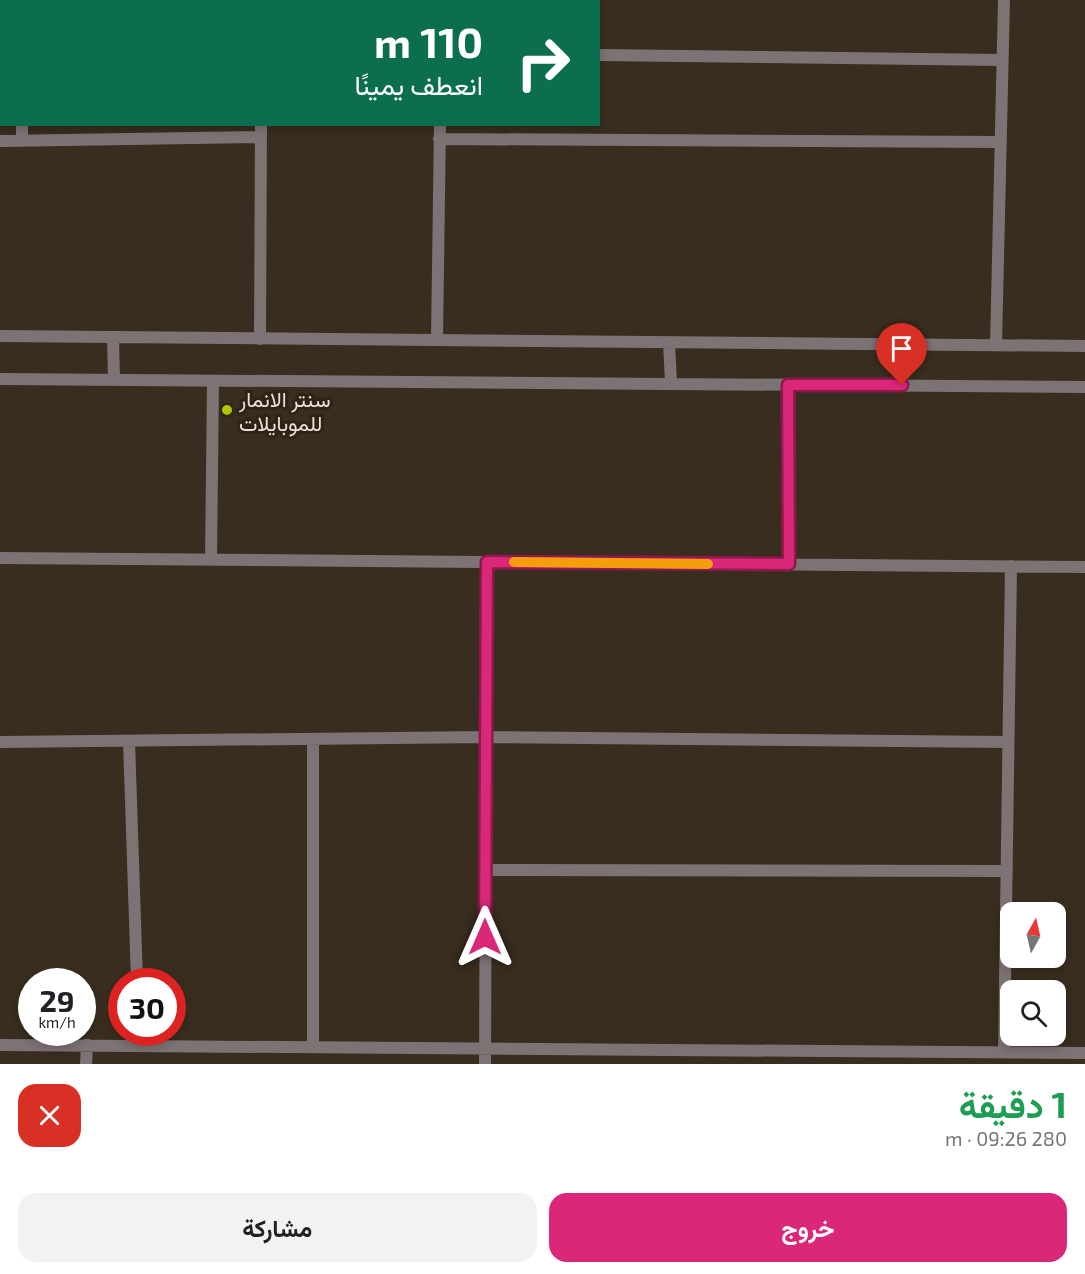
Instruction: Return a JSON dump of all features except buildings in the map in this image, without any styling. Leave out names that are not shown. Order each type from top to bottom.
[{"type":"street","points":[[996,345],[1004,0]]},
{"type":"street","points":[[600,56],[1002,60]]},
{"type":"street","points":[[22,126],[22,141]]},
{"type":"street","points":[[437,340],[440,126]]},
{"type":"street","points":[[0,141],[261,131],[260,339]]},
{"type":"street","points":[[439,139],[1001,142]]},
{"type":"street","points":[[0,336],[1085,346]]},
{"type":"street","points":[[113,337],[114,380]]},
{"type":"street","points":[[669,342],[671,384]]},
{"type":"street","points":[[0,379],[1085,387]]},
{"type":"street","points":[[211,560],[213,381]]},
{"type":"street","points":[[788,385],[789,564]]},
{"type":"street","points":[[0,558],[1085,567]]},
{"type":"street","points":[[485,1064],[487,562]]},
{"type":"street","points":[[1004,1052],[1011,566]]},
{"type":"street","points":[[0,742],[486,737],[1008,742]]},
{"type":"street","points":[[313,739],[313,1047]]},
{"type":"street","points":[[129,741],[137,968]]},
{"type":"street","points":[[486,870],[1007,871]]},
{"type":"street","points":[[0,1045],[18,1045]]},
{"type":"street","points":[[86,1064],[87,1046]]},
{"type":"street","points":[[140,1046],[1085,1053]]},
{"type":"slow traffic","points":[[514,562],[708,564]]},
{"type":"place","name":"سنتر الانمار للموبايلات","points":[[227,410]]},
{"type":"route","points":[[485,937],[487,562],[789,564],[788,385],[902,385]]}]
